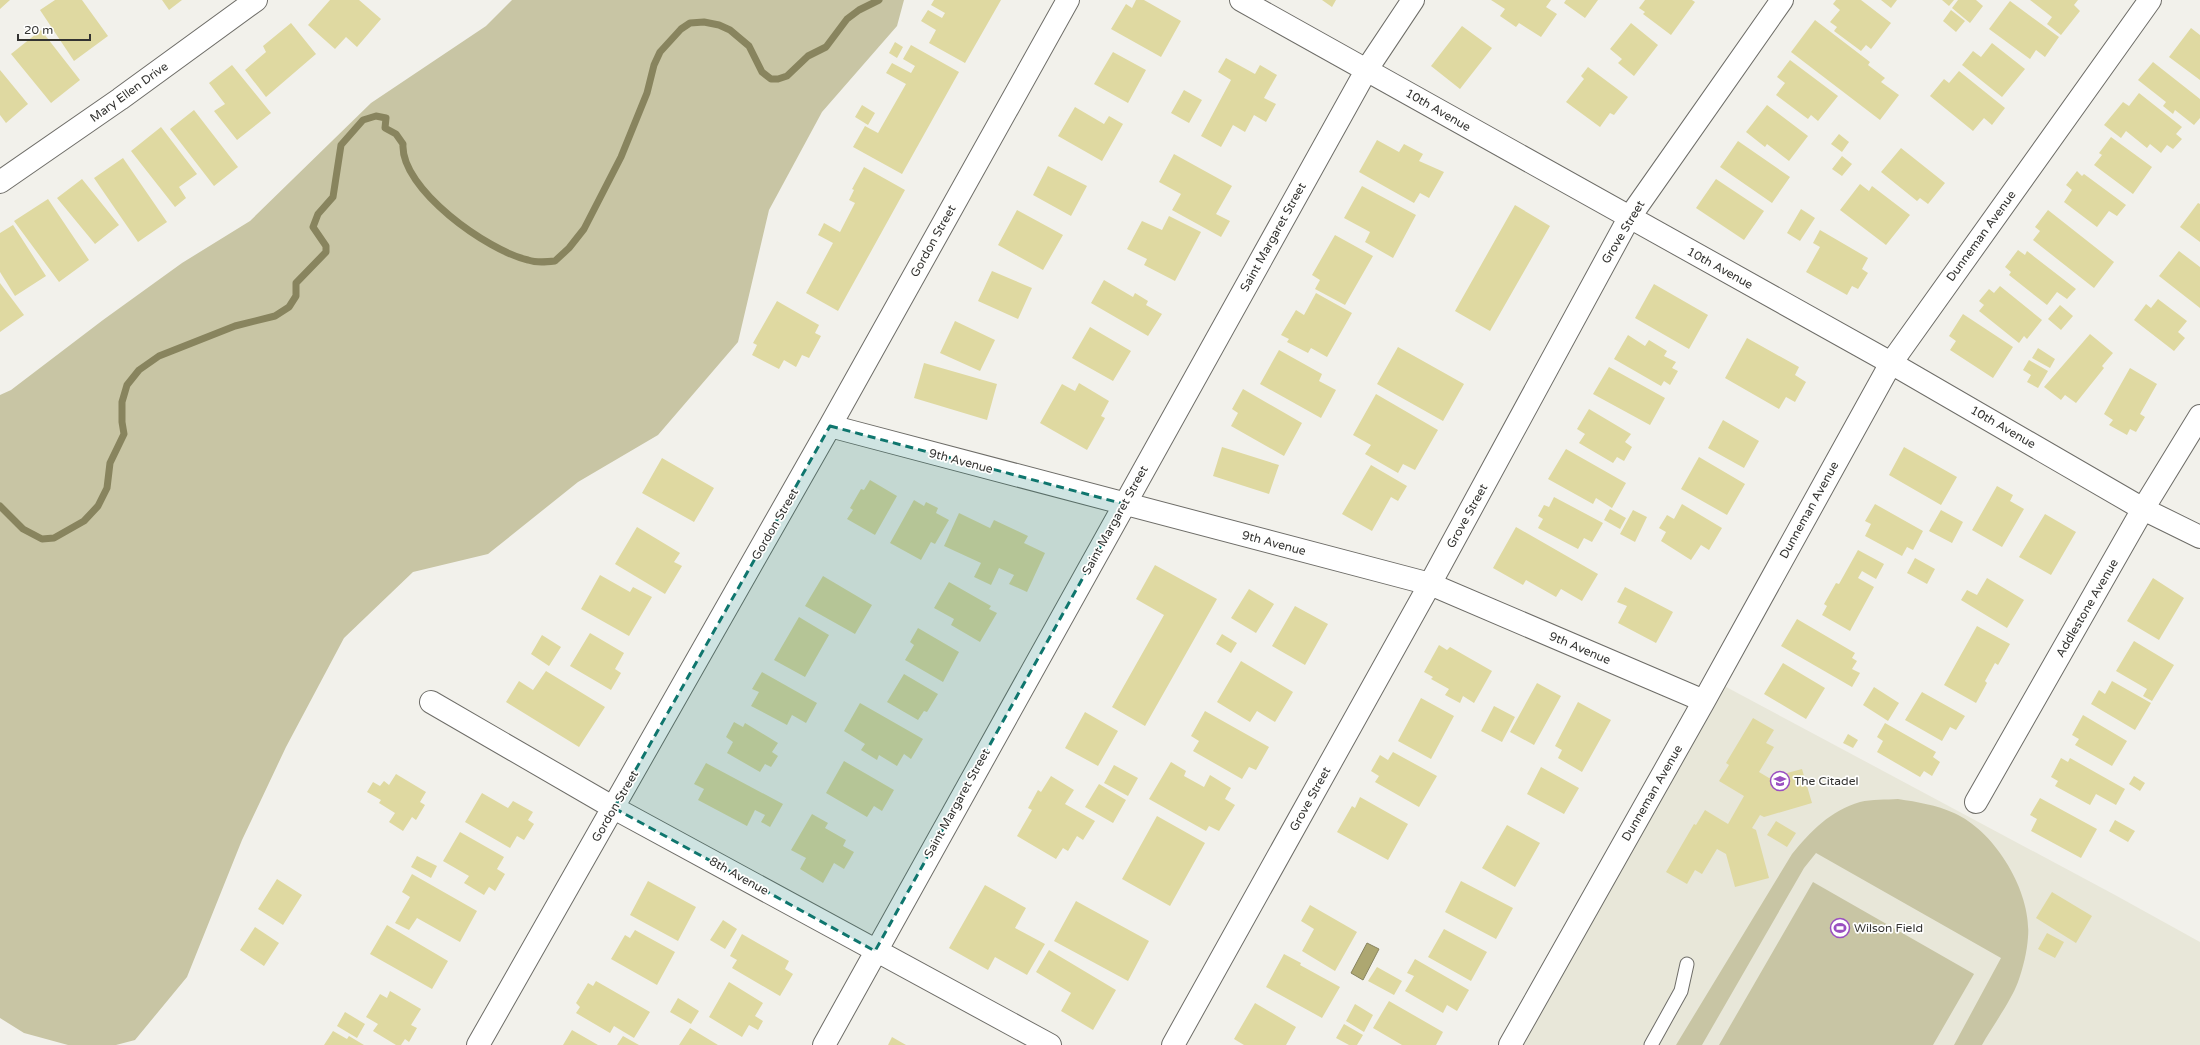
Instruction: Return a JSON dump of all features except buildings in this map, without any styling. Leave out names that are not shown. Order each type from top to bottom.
[{"type":"street","name":"Mary Ellen Drive","points":[[0,182],[120,99],[256,0]]},
{"type":"street","name":"Gordon Street","points":[[478,1045],[830,426],[1068,0]]},
{"type":"street","name":"10th Avenue","points":[[1241,0],[1367,69],[1629,218],[1891,362],[2143,509],[2200,537]]},
{"type":"street","name":"Saint Margaret Street","points":[[824,1045],[1367,69],[1413,0]]},
{"type":"street","name":"Grove Street","points":[[1173,1045],[1430,584],[1629,218],[1782,0]]},
{"type":"street","name":"Dunneman Avenue","points":[[1510,1045],[1704,701],[1891,362],[2150,0]]},
{"type":"street","name":"Addlestone Avenue","points":[[1976,802],[2143,509],[2200,416]]},
{"type":"street","name":"9th Avenue","points":[[830,426],[1430,584],[1704,701]]},
{"type":"street","name":"8th Avenue","points":[[431,702],[614,808],[1050,1045]]},
{"type":"lane","points":[[1650,1045],[1681,991],[1686,964]]},
{"type":"highlighted area","points":[[830,426],[1124,504],[875,951],[614,808]]},
{"type":"shaded area","points":[[512,0],[904,0],[897,26],[822,112],[769,210],[738,342],[658,435],[578,482],[488,554],[413,572],[344,638],[286,747],[242,840],[187,977],[135,1040],[116,1045],[68,1045],[24,1033],[0,1018],[0,395],[11,390],[103,320],[182,263],[250,221],[371,103],[486,26]]},
{"type":"shaded area","name":"The Citadel","points":[[1715,681],[2200,942],[2200,1045],[1510,1045]]},
{"type":"shaded area","points":[[1898,799],[1940,808],[1954,813],[1969,822],[1996,848],[2008,865],[2024,901],[2028,919],[2028,937],[2022,971],[2011,997],[1982,1045],[1954,1045],[2001,958],[1816,853],[1804,868],[1702,1045],[1676,1045],[1792,854],[1806,838],[1830,816],[1849,806],[1865,801]]},
{"type":"shaded area","name":"Wilson Field","points":[[1813,882],[1974,974],[1933,1045],[1719,1045]]},
{"type":"shaded area","points":[[1367,943],[1379,949],[1363,980],[1351,973]]},
{"type":"waterway","points":[[0,506],[23,529],[42,539],[54,538],[84,521],[98,506],[107,488],[110,463],[124,434],[122,422],[122,402],[127,385],[139,370],[159,356],[235,326],[275,316],[289,307],[296,296],[296,283],[326,252],[326,246],[313,227],[318,214],[333,197],[341,145],[363,120],[376,116],[386,118],[385,128],[396,134],[403,144],[406,162],[416,180],[449,216],[491,244],[511,254],[535,262],[555,261],[569,248],[584,229],[621,157],[647,93],[654,65],[660,52],[681,29],[690,23],[704,22],[719,25],[730,30],[749,46],[762,72],[771,79],[778,79],[787,76],[808,56],[826,47],[847,19],[859,10],[879,0]]},
{"type":"place","name":"The Citadel","points":[[1780,781]]},
{"type":"place","name":"Wilson Field","points":[[1840,928]]}]
